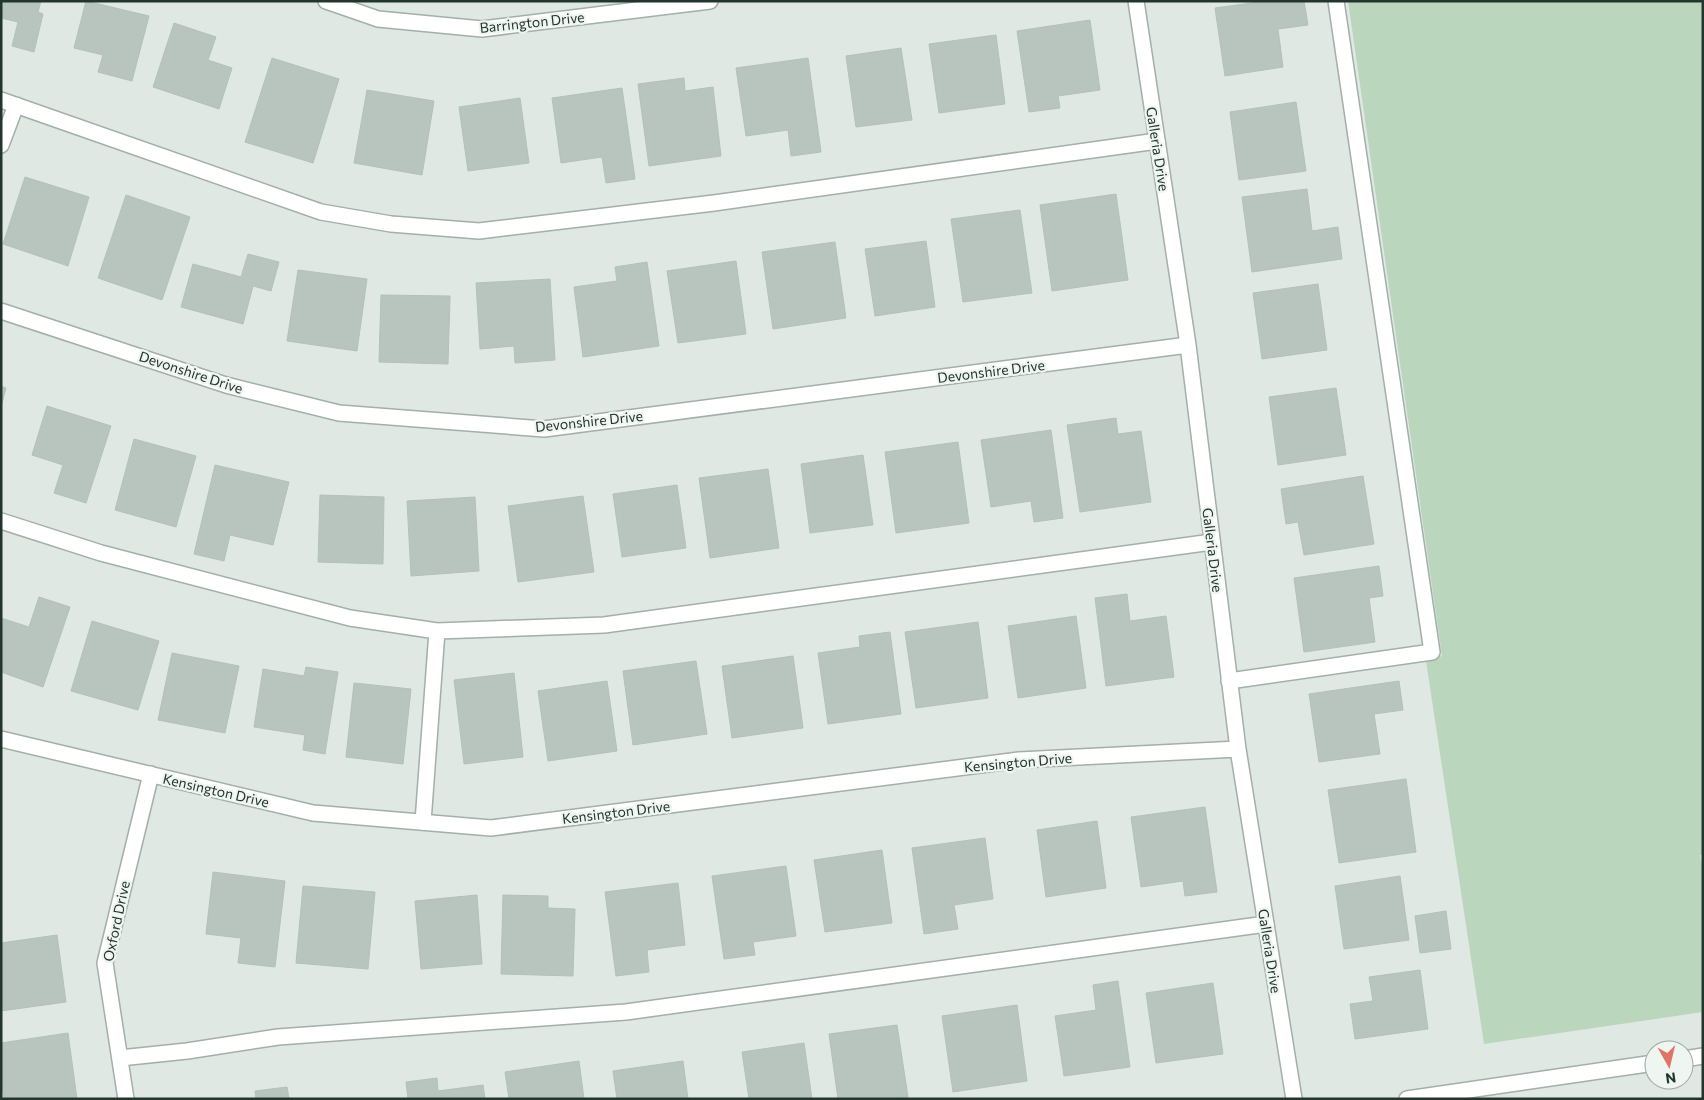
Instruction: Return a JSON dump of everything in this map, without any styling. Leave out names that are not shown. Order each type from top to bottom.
[{"type":"street","name":"Barrington Drive","points":[[326,1],[378,19],[482,29],[710,1]]},
{"type":"street","name":"Galleria Drive","points":[[1136,1],[1188,345],[1238,749],[1294,1099]]},
{"type":"street","points":[[1229,681],[1432,652],[1336,1]]},
{"type":"street","points":[[1,100],[321,212],[391,224],[479,231],[714,203],[1157,141]]},
{"type":"street","points":[[1,145],[16,105]]},
{"type":"street","name":"Devonshire Drive","points":[[1,311],[226,385],[339,413],[544,429],[1188,345]]},
{"type":"street","points":[[1,521],[101,553],[350,618],[437,631],[604,625],[1212,542]]},
{"type":"street","points":[[423,822],[437,631]]},
{"type":"street","name":"Kensington Drive","points":[[1,739],[313,812],[491,828],[1019,760],[1238,749]]},
{"type":"street","name":"Oxford Drive","points":[[126,1099],[105,962],[151,774]]},
{"type":"street","points":[[120,1058],[187,1051],[278,1037],[626,1012],[1266,924]]},
{"type":"street","points":[[1407,1099],[1644,1064]]},
{"type":"green space","points":[[1348,1],[1703,1],[1703,855],[1700,855],[1703,872],[1703,1012],[1484,1044],[1426,661],[1442,656]]},
{"type":"building","points":[[1,1],[41,1],[38,12],[43,14],[34,52],[12,46],[18,22],[1,18]]},
{"type":"building","points":[[86,1],[149,16],[132,81],[98,72],[103,55],[74,48]]},
{"type":"building","points":[[1266,1],[1304,1],[1308,25],[1278,29],[1283,67],[1225,76],[1215,8]]},
{"type":"building","points":[[1090,20],[1100,90],[1058,96],[1060,108],[1029,112],[1017,31]]},
{"type":"building","points":[[174,23],[216,37],[208,60],[232,68],[219,109],[153,87]]},
{"type":"building","points":[[996,35],[1005,104],[939,113],[929,44]]},
{"type":"building","points":[[901,48],[912,120],[856,127],[846,56]]},
{"type":"building","points":[[272,58],[339,79],[313,163],[245,142]]},
{"type":"building","points":[[808,58],[821,152],[791,156],[788,130],[746,136],[736,68]]},
{"type":"building","points":[[684,78],[685,91],[713,87],[721,156],[649,166],[638,84]]},
{"type":"building","points":[[622,88],[635,179],[606,183],[602,157],[561,163],[552,98]]},
{"type":"building","points":[[367,90],[434,101],[422,175],[354,163]]},
{"type":"building","points":[[520,98],[529,163],[468,171],[459,107]]},
{"type":"building","points":[[1296,102],[1306,171],[1239,180],[1230,112]]},
{"type":"building","points":[[25,177],[89,197],[68,266],[3,244]]},
{"type":"building","points":[[1307,189],[1312,231],[1338,227],[1342,259],[1252,272],[1242,197]]},
{"type":"building","points":[[1116,194],[1128,280],[1052,291],[1040,205]]},
{"type":"building","points":[[126,195],[190,217],[162,300],[98,278]]},
{"type":"building","points":[[1020,210],[1032,293],[963,302],[951,219]]},
{"type":"building","points":[[926,241],[935,307],[875,316],[865,249]]},
{"type":"building","points":[[835,242],[846,318],[773,329],[762,252]]},
{"type":"building","points":[[248,254],[279,262],[271,291],[253,286],[243,324],[181,307],[193,264],[241,277]]},
{"type":"building","points":[[736,261],[746,334],[678,343],[667,271]]},
{"type":"building","points":[[647,262],[659,346],[583,357],[574,287],[617,281],[615,267]]},
{"type":"building","points":[[298,270],[367,279],[357,351],[287,341]]},
{"type":"building","points":[[550,279],[555,360],[515,363],[514,346],[480,349],[476,283]]},
{"type":"building","points":[[1318,284],[1327,350],[1262,359],[1253,293]]},
{"type":"building","points":[[381,295],[450,296],[448,364],[379,362]]},
{"type":"building","points":[[1,386],[6,388],[1,407]]},
{"type":"building","points":[[1336,388],[1346,455],[1278,465],[1269,397]]},
{"type":"building","points":[[47,406],[111,426],[86,503],[54,493],[63,465],[32,455]]},
{"type":"building","points":[[1116,418],[1118,434],[1141,431],[1151,502],[1080,512],[1067,425]]},
{"type":"building","points":[[1051,430],[1063,518],[1034,522],[1031,501],[991,507],[981,440]]},
{"type":"building","points":[[134,439],[196,456],[176,527],[115,510]]},
{"type":"building","points":[[958,442],[969,523],[896,533],[885,452]]},
{"type":"building","points":[[863,455],[873,525],[810,533],[801,464]]},
{"type":"building","points":[[215,465],[289,482],[273,545],[230,535],[224,561],[194,554]]},
{"type":"building","points":[[768,469],[779,548],[710,558],[699,478]]},
{"type":"building","points":[[1363,476],[1374,544],[1304,555],[1298,522],[1286,524],[1281,489]]},
{"type":"building","points":[[677,485],[686,548],[622,557],[613,494]]},
{"type":"building","points":[[320,495],[384,497],[383,564],[318,562]]},
{"type":"building","points":[[583,496],[594,572],[518,582],[508,506]]},
{"type":"building","points":[[475,497],[479,571],[411,576],[407,501]]},
{"type":"building","points":[[1379,566],[1383,596],[1369,598],[1375,642],[1304,652],[1294,578]]},
{"type":"building","points":[[1127,594],[1130,621],[1166,616],[1174,677],[1106,686],[1095,598]]},
{"type":"building","points":[[39,597],[70,607],[43,687],[1,672],[1,618],[29,627]]},
{"type":"building","points":[[1076,616],[1086,688],[1018,698],[1008,626]]},
{"type":"building","points":[[92,621],[159,641],[138,710],[71,691]]},
{"type":"building","points":[[978,622],[988,698],[916,708],[905,632]]},
{"type":"building","points":[[890,632],[901,714],[828,724],[818,653],[860,647],[859,636]]},
{"type":"building","points":[[172,653],[239,666],[225,733],[158,720]]},
{"type":"building","points":[[793,656],[803,728],[732,738],[722,666]]},
{"type":"building","points":[[696,661],[707,734],[633,745],[623,671]]},
{"type":"building","points":[[306,667],[338,672],[325,754],[303,750],[305,735],[254,727],[263,669],[304,676]]},
{"type":"building","points":[[514,673],[523,757],[464,764],[454,680]]},
{"type":"building","points":[[607,681],[617,751],[548,761],[538,691]]},
{"type":"building","points":[[1399,681],[1403,710],[1374,714],[1380,754],[1319,762],[1309,694]]},
{"type":"building","points":[[354,683],[411,689],[403,764],[346,757]]},
{"type":"building","points":[[1406,779],[1416,852],[1339,863],[1328,790]]},
{"type":"building","points":[[1205,807],[1217,892],[1185,896],[1183,881],[1141,887],[1131,817]]},
{"type":"building","points":[[1097,821],[1106,888],[1046,897],[1037,830]]},
{"type":"building","points":[[985,838],[993,899],[954,905],[958,929],[924,934],[912,848]]},
{"type":"building","points":[[882,850],[892,923],[825,932],[814,860]]},
{"type":"building","points":[[786,866],[796,936],[753,942],[755,955],[724,959],[712,876]]},
{"type":"building","points":[[213,872],[285,881],[275,967],[238,963],[241,938],[206,934]]},
{"type":"building","points":[[1400,876],[1409,940],[1344,949],[1335,886]]},
{"type":"building","points":[[678,883],[685,945],[647,950],[649,972],[616,976],[605,892]]},
{"type":"building","points":[[303,886],[375,892],[368,969],[296,963]]},
{"type":"building","points":[[477,895],[482,964],[421,969],[415,901]]},
{"type":"building","points":[[503,895],[548,896],[548,908],[575,909],[573,976],[501,974]]},
{"type":"building","points":[[1446,911],[1451,949],[1420,953],[1415,916]]},
{"type":"building","points":[[57,935],[66,1002],[1,1011],[1,943]]},
{"type":"building","points":[[1420,970],[1428,1029],[1355,1039],[1350,1004],[1373,1001],[1369,977]]},
{"type":"building","points":[[1118,981],[1130,1067],[1064,1076],[1055,1016],[1096,1010],[1093,985]]},
{"type":"building","points":[[1213,983],[1223,1054],[1156,1063],[1146,993]]},
{"type":"building","points":[[1017,1005],[1027,1081],[953,1092],[942,1016]]},
{"type":"building","points":[[897,1025],[908,1097],[897,1099],[838,1099],[829,1034]]},
{"type":"building","points":[[68,1033],[77,1099],[4,1099],[1,1078],[1,1043]]},
{"type":"building","points":[[804,1043],[812,1099],[749,1099],[742,1052]]},
{"type":"building","points":[[579,1061],[584,1099],[509,1099],[505,1072]]},
{"type":"building","points":[[683,1061],[688,1099],[617,1099],[613,1071]]},
{"type":"building","points":[[437,1078],[438,1091],[483,1085],[485,1099],[408,1099],[406,1082]]},
{"type":"building","points":[[287,1087],[289,1099],[256,1099],[255,1091]]}]
